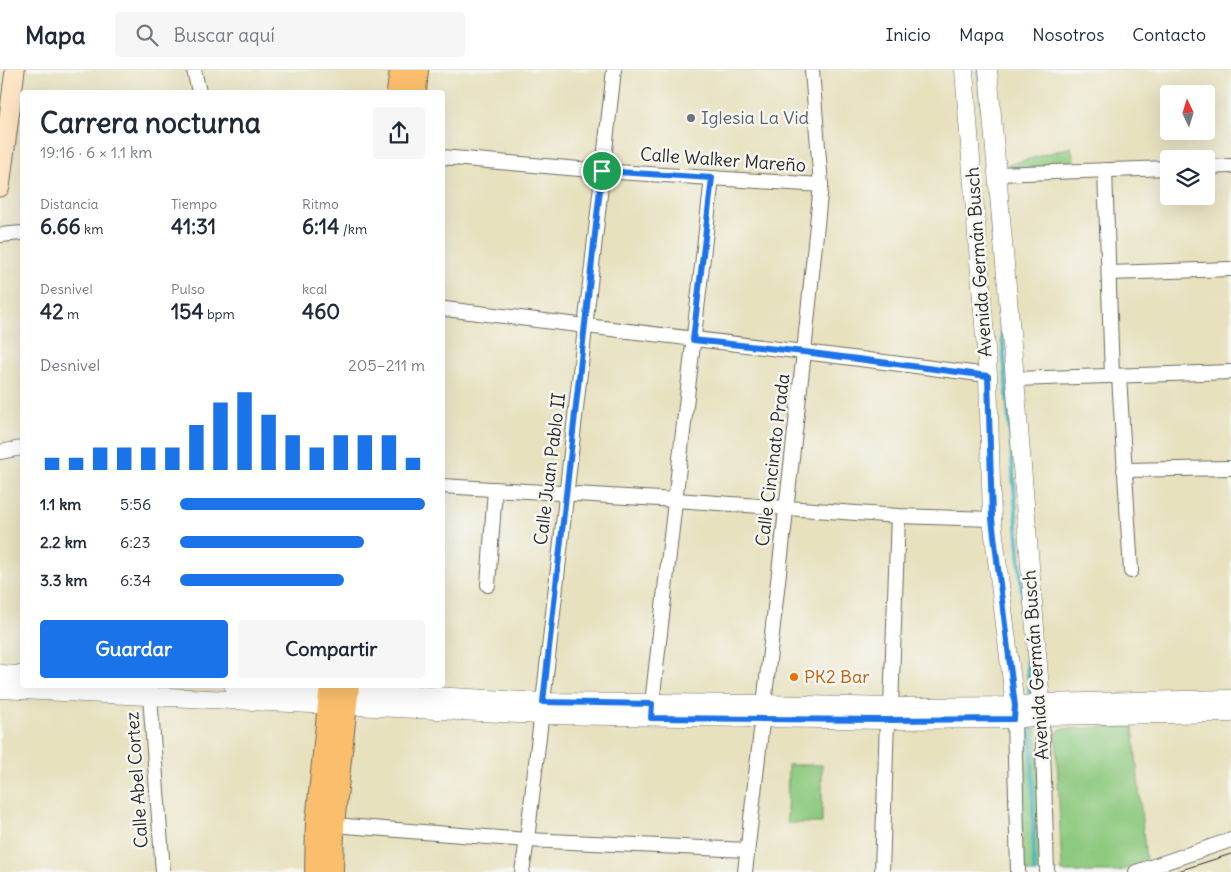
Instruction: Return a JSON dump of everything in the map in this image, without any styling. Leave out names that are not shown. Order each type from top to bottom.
[{"type":"highway","points":[[398,90],[401,70]]},
{"type":"highway","points":[[415,90],[418,70]]},
{"type":"highway","points":[[332,872],[339,694]]},
{"type":"highway","points":[[316,872],[317,822],[339,694]]},
{"type":"main road","points":[[0,186],[15,70]]},
{"type":"street","points":[[194,70],[199,90]]},
{"type":"street","name":"Calle Juan Pablo II","points":[[522,872],[614,70]]},
{"type":"street","name":"Calle Cincinato Prada","points":[[745,872],[821,185],[812,70]]},
{"type":"street","name":"Avenida Germán Busch","points":[[964,70],[988,376],[992,519],[1014,712],[1018,872]]},
{"type":"street","name":"Avenida Germán Busch","points":[[988,70],[1041,710],[1047,872]]},
{"type":"street","name":"Calle Walker Mareño","points":[[445,157],[602,171],[821,185]]},
{"type":"street","points":[[1215,167],[1231,166]]},
{"type":"street","points":[[997,174],[1160,168]]},
{"type":"street","points":[[1105,170],[1115,376],[1131,571]]},
{"type":"street","points":[[652,711],[712,178]]},
{"type":"street","points":[[0,236],[20,233]]},
{"type":"street","points":[[1109,273],[1231,269]]},
{"type":"street","points":[[445,310],[804,352],[988,376]]},
{"type":"street","points":[[1015,379],[1231,372]]},
{"type":"street","points":[[0,452],[20,448]]},
{"type":"street","points":[[1124,470],[1231,468]]},
{"type":"street","points":[[445,486],[898,516],[992,519]]},
{"type":"street","points":[[488,585],[495,489]]},
{"type":"street","points":[[882,872],[898,516]]},
{"type":"street","points":[[0,674],[20,675]]},
{"type":"street","points":[[268,688],[542,709],[889,714],[1014,712],[1231,699]]},
{"type":"street","points":[[0,689],[339,694]]},
{"type":"street","name":"Calle Abel Cortez","points":[[151,690],[163,872]]},
{"type":"street","points":[[1041,710],[1231,713]]},
{"type":"street","points":[[333,825],[526,840],[747,850]]},
{"type":"street","points":[[1136,872],[1231,840]]},
{"type":"green space","points":[[1071,147],[1076,169],[1011,171],[1008,165]]},
{"type":"green space","points":[[1020,724],[1037,724],[1041,872],[1023,872]]},
{"type":"green space","points":[[1133,726],[1146,862],[1116,872],[1062,872],[1056,735],[1061,729]]},
{"type":"green space","points":[[788,765],[822,765],[822,823],[787,823]]},
{"type":"waterway","points":[[979,70],[1006,379],[1030,699]]},
{"type":"waterway","points":[[1032,729],[1034,872]]},
{"type":"tram line","points":[[1175,872],[1231,854]]},
{"type":"place","name":"Iglesia La Vid","points":[[691,118]]},
{"type":"place","name":"PK2 Bar","points":[[794,677]]},
{"type":"route","points":[[602,171],[712,178],[693,340],[804,352],[988,376],[992,519],[1015,706],[1014,719],[651,718],[652,704],[543,702],[602,171]]}]
